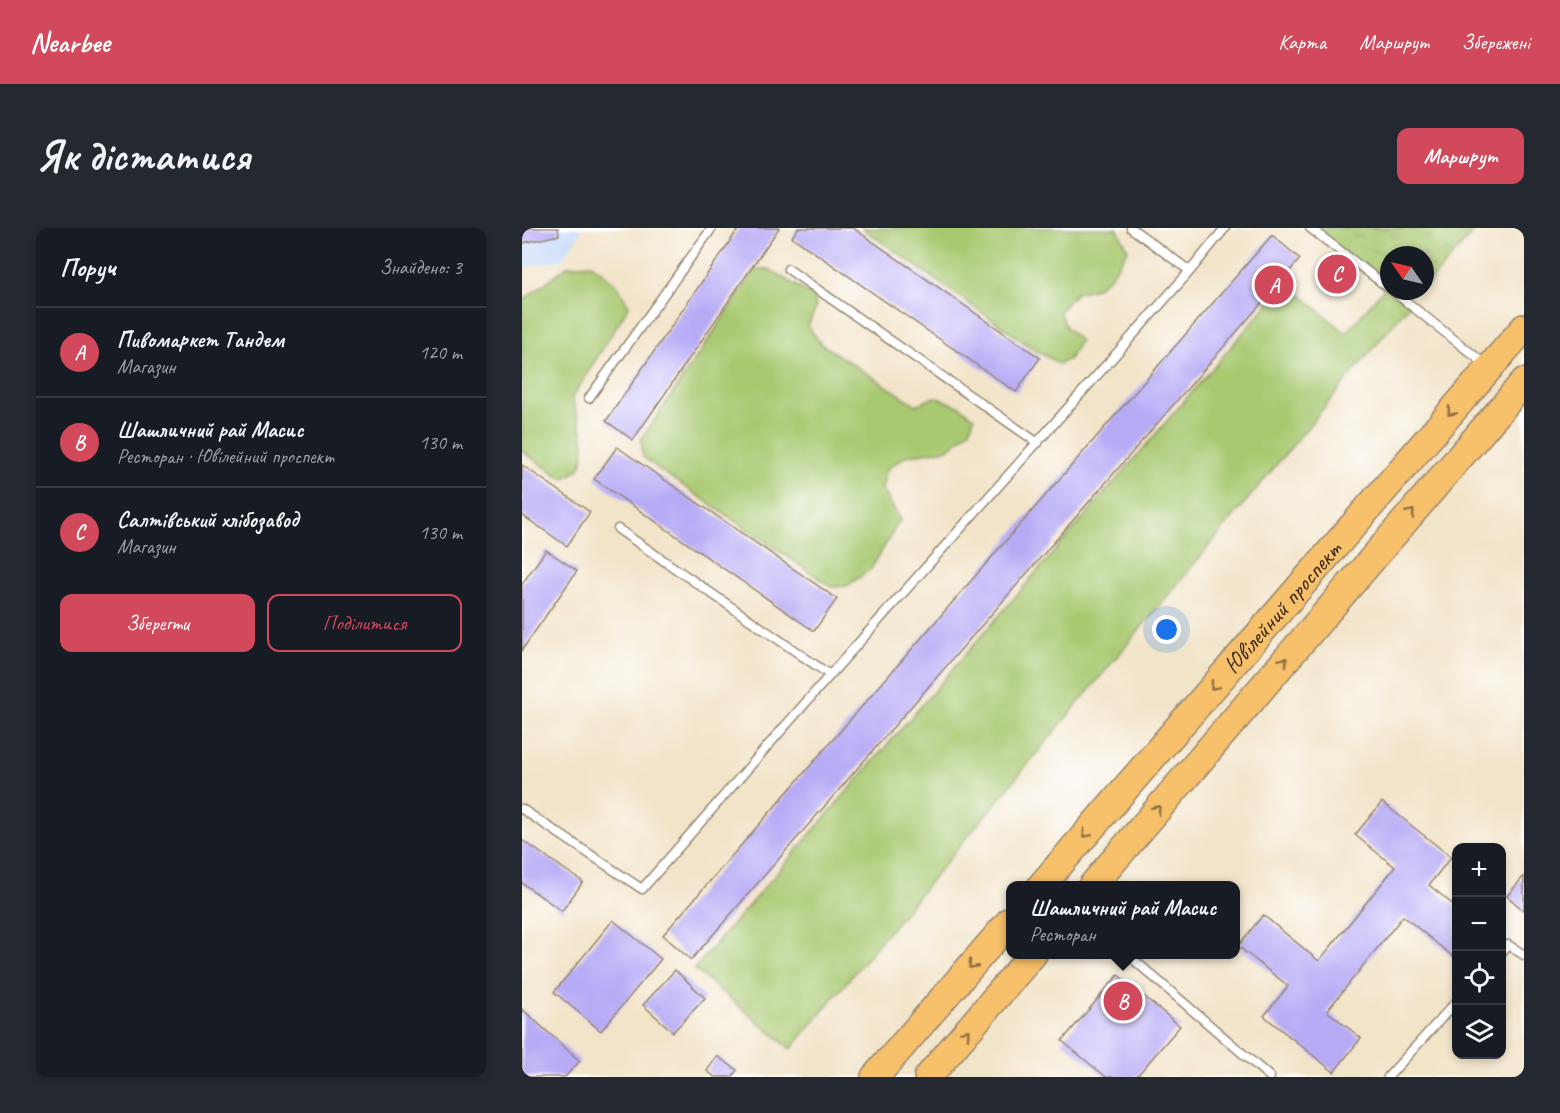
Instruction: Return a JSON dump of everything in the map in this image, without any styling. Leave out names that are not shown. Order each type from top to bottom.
[{"type":"main road","name":"Ювілейний проспект","points":[[1046,881],[1524,328]]},
{"type":"main road","name":"Ювілейний проспект","points":[[1095,881],[1524,381]]},
{"type":"main road","points":[[875,1077],[1006,927]]},
{"type":"main road","points":[[928,1077],[1029,959]]},
{"type":"lane","points":[[589,398],[712,228]]},
{"type":"lane","points":[[1131,228],[1190,271]]},
{"type":"lane","points":[[522,809],[642,889],[1226,228]]},
{"type":"lane","points":[[1310,228],[1380,281]]},
{"type":"lane","points":[[788,269],[1038,443]]},
{"type":"lane","points":[[1404,300],[1490,368]]},
{"type":"lane","points":[[618,529],[830,675]]},
{"type":"lane","points":[[1503,951],[1508,945],[1524,955]]},
{"type":"lane","points":[[1133,959],[1270,1077]]},
{"type":"lane","points":[[1388,1077],[1453,1005]]},
{"type":"shaded area","points":[[522,228],[583,228],[563,259],[522,268]]},
{"type":"green space","points":[[862,228],[1117,228],[1128,250],[1111,276],[1096,288],[1076,293],[1059,312],[1066,327],[1080,341],[1069,359],[1059,364],[1034,349]]},
{"type":"green space","points":[[1310,228],[1477,228],[1434,277],[1434,246],[1380,246],[1380,281]]},
{"type":"green space","points":[[592,264],[617,285],[629,306],[572,398],[582,433],[584,452],[579,468],[563,479],[522,451],[522,301],[567,266]]},
{"type":"green space","points":[[756,269],[769,269],[814,297],[816,307],[808,326],[821,344],[916,405],[935,397],[959,406],[974,417],[970,430],[948,449],[906,456],[887,469],[882,488],[900,520],[871,569],[847,586],[832,587],[643,457],[641,440]]},
{"type":"green space","points":[[1286,283],[1346,333],[1380,293],[1380,300],[1405,300],[1410,304],[791,1049],[694,969]]},
{"type":"building","points":[[522,228],[558,228],[559,235],[523,243]]},
{"type":"building","points":[[739,228],[779,228],[633,440],[606,421]]},
{"type":"building","points":[[798,228],[853,228],[1040,358],[1016,392],[792,237]]},
{"type":"building","points":[[1272,235],[1300,259],[691,960],[663,935]]},
{"type":"building","points":[[617,447],[837,599],[814,631],[594,479]]},
{"type":"building","points":[[522,465],[590,512],[567,546],[522,515]]},
{"type":"building","points":[[546,550],[577,571],[522,650],[522,584]]},
{"type":"building","points":[[1382,802],[1451,857],[1429,885],[1452,904],[1452,956],[1403,916],[1327,1011],[1361,1038],[1334,1072],[1264,1016],[1288,986],[1240,948],[1240,944],[1263,915],[1319,961],[1395,867],[1355,835]]},
{"type":"building","points":[[522,840],[583,882],[562,911],[522,883]]},
{"type":"building","points":[[1524,876],[1524,911],[1507,896]]},
{"type":"building","points":[[613,920],[661,959],[601,1031],[554,992]]},
{"type":"building","points":[[675,970],[705,998],[673,1032],[643,1005]]},
{"type":"building","points":[[1118,975],[1180,1026],[1136,1077],[1106,1077],[1062,1041]]},
{"type":"building","points":[[522,1009],[580,1061],[565,1077],[522,1077]]},
{"type":"building","points":[[717,1056],[737,1070],[732,1077],[715,1077],[707,1071]]},
{"type":"place","name":"Салтівський хлібозавод","points":[[1337,274]]},
{"type":"place","name":"Пивомаркет Тандем","points":[[1274,285]]},
{"type":"place","name":"Шашличний рай Масис","points":[[1123,1001]]}]
